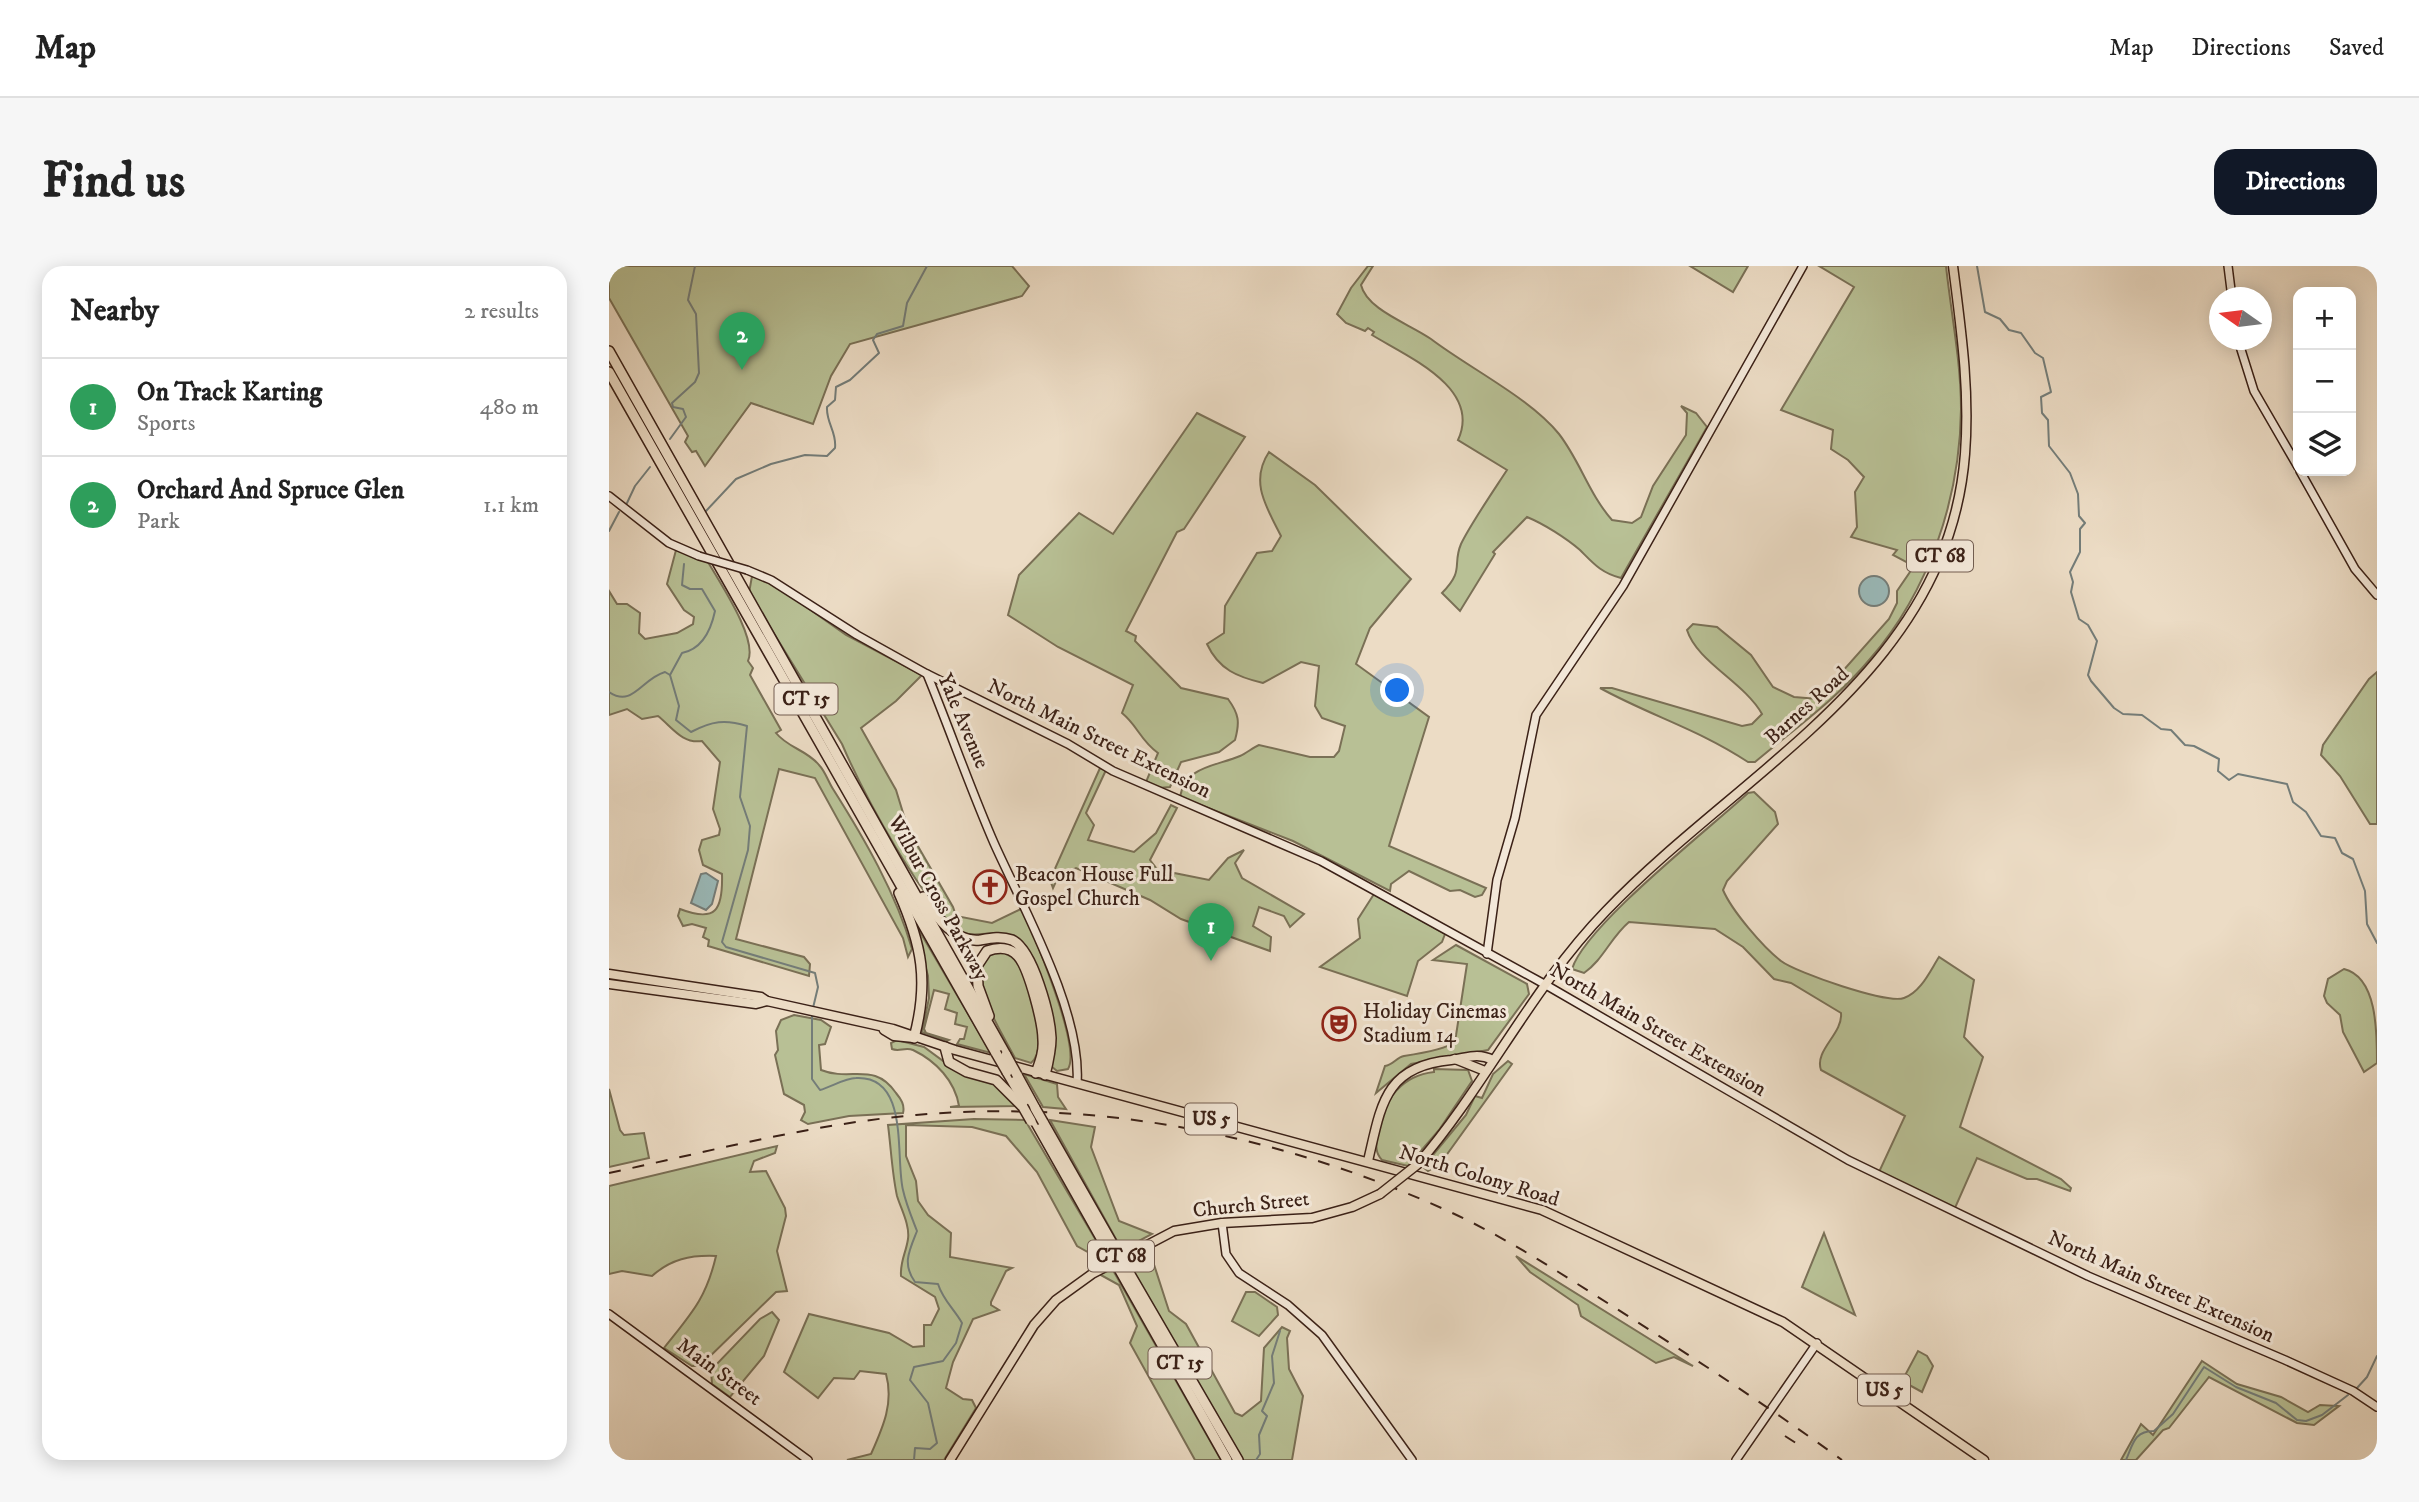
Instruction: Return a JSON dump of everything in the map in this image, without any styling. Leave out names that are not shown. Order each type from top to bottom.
[{"type":"highway","name":"Wilbur Cross Parkway","points":[[609,351],[870,823]]},
{"type":"highway","name":"Wilbur Cross Parkway","points":[[609,372],[1001,1052],[1028,1108]]},
{"type":"highway","points":[[870,823],[905,906],[920,955],[924,992],[914,1038]]},
{"type":"highway","points":[[870,823],[925,900],[952,931],[967,940],[1007,939],[1023,950],[1031,963],[1050,1027],[1051,1045],[1040,1074]]},
{"type":"highway","points":[[1001,1052],[976,972],[982,955],[999,948],[1010,950],[1019,957],[1033,994],[1044,1037],[1040,1074]]},
{"type":"highway","points":[[945,1047],[949,1062],[967,1072],[1001,1083],[1028,1108],[1036,1122]]},
{"type":"highway","name":"CT 15","points":[[1036,1122],[1113,1252]]},
{"type":"highway","name":"CT 15","points":[[1036,1122],[1121,1266],[1227,1460]]},
{"type":"highway","name":"CT 15","points":[[1121,1266],[1237,1460]]},
{"type":"main road","name":"Barnes Road","points":[[1479,1081],[1579,941],[1624,893],[1864,679],[1887,652],[1915,607],[1945,541],[1965,457],[1967,394],[1953,266]]},
{"type":"main road","name":"North Colony Road","points":[[609,974],[761,997],[767,1001],[884,1030],[893,1029],[914,1038],[1040,1074],[1542,1210],[1783,1322],[1984,1460]]},
{"type":"main road","points":[[648,990],[650,979]]},
{"type":"main road","name":"North Colony Road","points":[[609,984],[756,1004],[767,1001]]},
{"type":"main road","points":[[1368,1161],[1380,1106],[1392,1085],[1421,1066],[1477,1055],[1493,1060]]},
{"type":"main road","points":[[1455,1059],[1485,1071]]},
{"type":"main road","name":"Church Street","points":[[950,1460],[1034,1325],[1056,1300],[1092,1273],[1174,1231],[1222,1223],[1312,1218],[1352,1208],[1380,1194],[1418,1164],[1479,1081]]},
{"type":"street","points":[[1487,954],[1497,880],[1515,818],[1537,715],[1623,586],[1804,266]]},
{"type":"street","points":[[2228,266],[2231,287]]},
{"type":"street","points":[[2241,350],[2254,391],[2293,459]]},
{"type":"street","points":[[2303,476],[2355,569],[2366,586],[2377,595]]},
{"type":"street","name":"Yale Avenue","points":[[609,496],[669,543],[771,580],[857,635],[927,674],[994,842],[1033,924],[1053,976],[1075,1047],[1078,1063],[1077,1083]]},
{"type":"street","name":"North Main Street Extension","points":[[927,674],[1136,782],[1298,849],[1546,985],[1848,1160],[2088,1276],[2353,1391],[2377,1407]]},
{"type":"street","points":[[1222,1223],[1227,1254],[1238,1273],[1284,1303],[1322,1335],[1412,1460]]},
{"type":"street","name":"Main Street","points":[[609,1314],[808,1460]]},
{"type":"street","points":[[1736,1460],[1817,1343]]},
{"type":"green space","points":[[609,266],[1012,266],[1029,286],[1022,296],[850,344],[831,376],[813,424],[751,403],[705,466],[696,451],[692,452],[685,442],[688,436],[609,298]]},
{"type":"green space","points":[[1368,266],[1373,266],[1361,285],[1372,302],[1498,384],[1547,421],[1566,444],[1612,520],[1632,523],[1641,517],[1653,486],[1686,435],[1687,413],[1681,406],[1696,413],[1707,427],[1621,578],[1603,570],[1548,527],[1527,517],[1493,552],[1495,554],[1460,611],[1442,593],[1456,573],[1459,551],[1465,536],[1507,470],[1458,440],[1463,421],[1460,405],[1451,390],[1437,376],[1372,335],[1374,332],[1368,328],[1365,331],[1346,323],[1337,314],[1351,288]]},
{"type":"green space","points":[[1690,266],[1748,266],[1733,292]]},
{"type":"green space","points":[[1819,266],[1946,266],[1961,391],[1955,476],[1937,542],[1924,574],[1891,632],[1857,674],[1829,700],[1755,762],[1748,762],[1711,740],[1600,688],[1612,688],[1742,726],[1752,724],[1762,714],[1744,692],[1700,652],[1687,630],[1693,624],[1717,627],[1751,655],[1773,687],[1794,697],[1818,699],[1889,619],[1897,603],[1897,591],[1914,566],[1893,555],[1897,550],[1851,537],[1857,527],[1855,492],[1864,477],[1848,460],[1831,449],[1833,430],[1781,410],[1854,287]]},
{"type":"green space","points":[[1197,413],[1245,437],[1184,529],[1177,532],[1126,631],[1136,636],[1135,641],[1181,688],[1228,699],[1236,714],[1238,728],[1235,740],[1219,752],[1181,762],[1170,787],[1159,788],[1146,782],[1158,753],[1122,713],[1133,685],[1058,647],[1008,615],[1019,575],[1079,513],[1113,534]]},
{"type":"green space","points":[[1269,452],[1315,485],[1411,579],[1370,628],[1356,664],[1429,717],[1389,846],[1486,888],[1482,895],[1475,897],[1460,890],[1450,891],[1409,871],[1391,884],[1390,891],[1293,841],[1180,797],[1188,779],[1195,773],[1240,756],[1259,745],[1310,757],[1334,757],[1339,751],[1345,726],[1322,718],[1315,706],[1319,666],[1301,662],[1263,683],[1230,671],[1217,660],[1207,644],[1224,633],[1225,606],[1257,553],[1272,551],[1281,536],[1266,505],[1260,484],[1263,463]]},
{"type":"green space","points":[[676,550],[708,562],[729,597],[748,639],[748,661],[753,668],[750,675],[781,730],[776,733],[809,756],[823,770],[888,887],[912,949],[908,957],[903,938],[815,778],[779,769],[736,939],[804,957],[810,964],[809,976],[708,946],[709,940],[703,937],[706,928],[692,924],[683,926],[678,916],[680,909],[702,915],[709,914],[719,905],[721,897],[722,874],[703,865],[699,850],[702,840],[719,835],[720,829],[713,809],[720,762],[702,741],[683,737],[658,716],[642,719],[627,709],[609,715],[609,591],[617,604],[627,604],[640,613],[639,633],[645,639],[677,633],[693,624],[694,617],[684,610],[667,584]]},
{"type":"green space","points":[[752,576],[771,582],[846,635],[922,675],[896,701],[861,728],[896,790],[908,829],[956,916],[992,923],[1023,908],[1063,1016],[1070,1057],[1068,1069],[1057,1071],[1051,1066],[1052,1046],[1011,937],[999,933],[964,935],[931,900],[895,847],[842,744],[749,593]]},
{"type":"green space","points":[[2377,672],[2377,824],[2370,824],[2340,776],[2321,755],[2323,745],[2369,679]]},
{"type":"green space","points":[[1100,768],[1106,770],[1086,813],[1094,825],[1088,840],[1134,852],[1156,833],[1171,805],[1177,808],[1150,860],[1164,878],[1172,881],[1174,873],[1209,880],[1228,858],[1244,850],[1235,863],[1242,878],[1304,914],[1290,927],[1284,916],[1259,907],[1253,926],[1271,937],[1270,951],[1181,919],[1150,900],[1076,868],[1058,877],[1053,888],[1048,874],[1054,871]]},
{"type":"green space","points":[[1754,792],[1775,812],[1778,824],[1727,881],[1723,890],[1741,918],[1781,961],[1805,973],[1862,992],[1894,999],[1904,998],[1920,986],[1939,957],[1974,980],[1964,1037],[1983,1057],[1960,1127],[2061,1179],[2071,1188],[2070,1191],[2037,1179],[2027,1179],[1977,1158],[1955,1208],[1879,1172],[1905,1116],[1821,1070],[1821,1056],[1838,1028],[1841,1013],[1791,983],[1774,979],[1743,947],[1715,929],[1629,922],[1591,968],[1584,973],[1572,969],[1599,928],[1623,904],[1748,793]]},
{"type":"green space","points":[[1374,894],[1445,934],[1442,942],[1418,961],[1407,996],[1320,967],[1360,938],[1358,919]]},
{"type":"green space","points":[[913,920],[991,1053],[957,1044],[960,1039],[964,1039],[967,1027],[955,1024],[957,1013],[945,1009],[949,994],[934,990],[924,1029],[926,1033],[949,1040],[922,1032],[929,998],[928,976]]},
{"type":"green space","points":[[1456,945],[1527,984],[1529,994],[1488,1050],[1411,1064],[1376,1093],[1385,1066],[1402,1057],[1438,1049],[1455,1042],[1467,964],[1433,960]]},
{"type":"green space","points":[[1000,950],[1014,956],[1025,978],[1035,1011],[1038,1027],[1037,1055],[1031,1063],[1015,1058],[990,1011],[981,984],[979,972],[982,958]]},
{"type":"green space","points":[[2344,969],[2355,974],[2363,983],[2373,1007],[2377,1063],[2364,1072],[2343,1032],[2340,1015],[2327,1003],[2324,996],[2328,979]]},
{"type":"green space","points":[[794,1015],[821,1020],[831,1027],[825,1044],[819,1045],[821,1070],[879,1078],[888,1083],[899,1098],[903,1113],[849,1116],[808,1124],[801,1120],[805,1112],[804,1105],[784,1094],[775,1055],[778,1050],[776,1031],[781,1020]]},
{"type":"green space","points":[[897,1040],[924,1047],[950,1066],[992,1081],[1018,1106],[950,1107],[959,1106],[949,1080],[929,1060],[913,1050],[892,1049],[891,1043]]},
{"type":"green space","points":[[1508,1061],[1512,1064],[1440,1164],[1428,1171],[1423,1167],[1466,1115],[1475,1096],[1482,1098],[1493,1074]]},
{"type":"green space","points":[[1434,1069],[1468,1070],[1472,1081],[1439,1130],[1408,1166],[1382,1160],[1377,1152],[1377,1135],[1388,1102],[1402,1085],[1411,1079],[1434,1072]]},
{"type":"green space","points":[[1024,1074],[1057,1084],[1058,1097],[1066,1109],[1043,1107]]},
{"type":"green space","points":[[609,1089],[620,1130],[624,1135],[644,1133],[649,1158],[609,1167]]},
{"type":"green space","points":[[974,1119],[1025,1120],[1107,1259],[1104,1261],[1077,1246],[1037,1172],[1006,1136],[972,1127],[906,1125],[906,1156],[916,1181],[918,1201],[928,1215],[951,1233],[950,1257],[1012,1268],[1006,1271],[991,1302],[991,1305],[999,1310],[973,1319],[953,1362],[946,1388],[963,1399],[972,1400],[976,1408],[944,1460],[847,1460],[871,1454],[888,1405],[886,1374],[860,1371],[854,1379],[834,1378],[818,1398],[784,1372],[809,1314],[889,1333],[913,1347],[924,1346],[924,1325],[931,1325],[939,1309],[935,1297],[901,1276],[908,1234],[895,1187],[888,1125]]},
{"type":"green space","points":[[1050,1120],[1095,1127],[1091,1147],[1119,1221],[1152,1234],[1122,1250]]},
{"type":"green space","points":[[777,1146],[775,1153],[754,1161],[750,1172],[766,1171],[785,1208],[786,1216],[777,1251],[787,1291],[776,1292],[700,1366],[692,1366],[664,1348],[702,1295],[716,1256],[681,1259],[652,1276],[622,1271],[609,1274],[609,1186]]},
{"type":"green space","points":[[1824,1233],[1855,1315],[1802,1287]]},
{"type":"green space","points":[[1148,1246],[1169,1311],[1186,1324],[1235,1413],[1242,1416],[1261,1401],[1264,1348],[1282,1327],[1290,1331],[1287,1338],[1289,1369],[1303,1396],[1292,1460],[1243,1460],[1128,1262],[1128,1256]]},
{"type":"green space","points":[[1516,1256],[1693,1366],[1674,1357],[1656,1363],[1581,1316],[1578,1305],[1530,1272]]},
{"type":"green space","points":[[1110,1265],[1221,1460],[1195,1460],[1130,1343],[1137,1326],[1119,1285],[1099,1274]]},
{"type":"green space","points":[[1246,1292],[1255,1292],[1277,1307],[1278,1315],[1259,1336],[1232,1321]]},
{"type":"green space","points":[[772,1312],[779,1320],[764,1356],[730,1397],[712,1384],[711,1370],[760,1319]]},
{"type":"green space","points":[[1918,1351],[1927,1356],[1933,1366],[1922,1392],[1902,1381]]},
{"type":"green space","points":[[2202,1361],[2237,1384],[2281,1397],[2308,1412],[2320,1405],[2339,1406],[2314,1425],[2297,1423],[2209,1377],[2169,1428],[2163,1430],[2136,1460],[2121,1460],[2141,1424],[2153,1435]]},
{"type":"water","points":[[1874,576],[1885,580],[1889,591],[1885,602],[1874,606],[1863,602],[1859,591],[1863,580]]},
{"type":"water","points":[[706,873],[718,881],[712,904],[706,910],[691,903],[701,874]]},
{"type":"waterway","points":[[670,439],[686,417],[683,409],[673,407],[672,403],[695,382],[699,373],[696,314],[688,300],[695,266]]},
{"type":"waterway","points":[[706,511],[736,479],[771,464],[805,455],[827,456],[835,448],[827,407],[835,400],[836,387],[850,380],[879,353],[873,340],[877,334],[903,326],[907,303],[927,266]]},
{"type":"waterway","points":[[1977,266],[1985,312],[2000,319],[2009,330],[2021,333],[2035,353],[2043,358],[2051,392],[2041,397],[2042,413],[2048,420],[2049,446],[2070,473],[2078,494],[2079,516],[2085,523],[2080,529],[2080,552],[2070,572],[2073,582],[2071,592],[2079,619],[2088,625],[2097,641],[2088,675],[2091,681],[2114,708],[2123,714],[2142,715],[2161,729],[2171,730],[2185,745],[2194,746],[2219,759],[2218,771],[2229,780],[2238,774],[2287,784],[2293,802],[2306,812],[2321,836],[2335,838],[2342,853],[2353,859],[2365,891],[2367,924],[2377,943]]},
{"type":"waterway","points":[[627,503],[635,486],[650,467]]},
{"type":"waterway","points":[[609,531],[619,512]]},
{"type":"waterway","points":[[670,675],[682,653],[689,651],[705,638],[715,611],[702,589],[690,589],[682,585],[684,564]]},
{"type":"waterway","points":[[609,692],[617,696],[631,695],[665,672],[670,675],[679,706],[676,720],[691,732],[719,722],[747,726],[740,797],[750,826],[748,850],[722,942],[726,947],[815,973],[818,987],[813,1008]]},
{"type":"waterway","points":[[812,1013],[812,1079],[820,1090],[852,1078],[873,1081],[885,1090],[892,1104],[897,1121],[903,1190],[917,1231],[909,1251],[909,1269],[915,1282],[938,1284],[962,1323],[956,1343],[943,1361],[914,1367],[910,1380],[928,1403],[937,1443],[930,1449],[915,1448],[914,1460]]},
{"type":"waterway","points":[[1256,1460],[1260,1454],[1259,1435],[1267,1416],[1262,1411],[1274,1383],[1272,1356],[1280,1331]]},
{"type":"waterway","points":[[2357,1388],[2367,1377],[2377,1356]]},
{"type":"waterway","points":[[2126,1460],[2138,1436],[2154,1431],[2173,1414],[2204,1367],[2236,1387],[2276,1403],[2297,1420],[2306,1421],[2322,1415],[2348,1395]]},
{"type":"railway","points":[[609,1173],[839,1125],[916,1115],[985,1111],[1121,1118],[1188,1128],[1255,1143],[1385,1184],[1490,1232],[1668,1342],[1842,1460]]},
{"type":"railway","points":[[1785,1436],[1799,1445]]},
{"type":"place","name":"Orchard And Spruce Glen","points":[[742,370]]},
{"type":"place","name":"Beacon House Full Gospel Church","points":[[990,887]]},
{"type":"place","name":"On Track Karting","points":[[1211,961]]},
{"type":"place","name":"Holiday Cinemas Stadium 14","points":[[1339,1024]]}]
